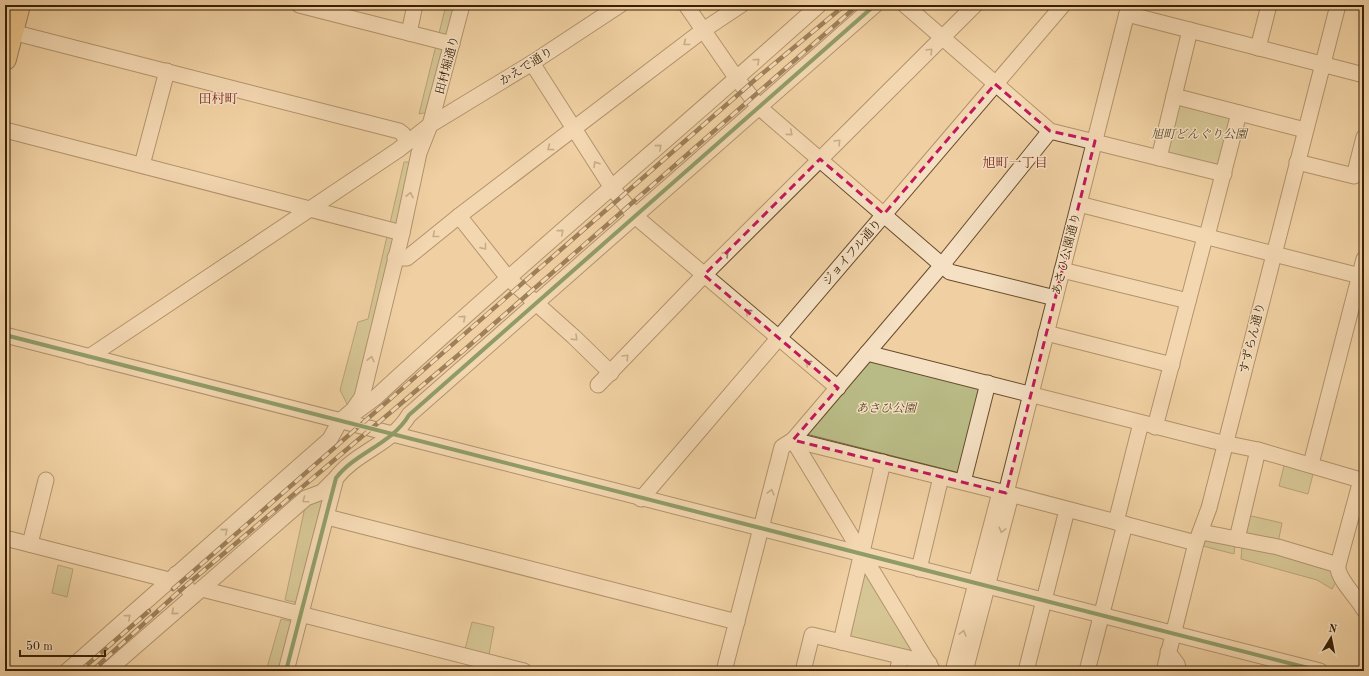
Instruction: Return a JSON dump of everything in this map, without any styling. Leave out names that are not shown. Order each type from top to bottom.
[{"type":"highway","points":[[5,59],[19,5]]},
{"type":"street","points":[[299,5],[452,44]]},
{"type":"street","points":[[409,33],[416,5]]},
{"type":"street","name":"田村堀通り","points":[[340,422],[353,410],[362,397],[402,233],[419,153],[430,125],[462,5]]},
{"type":"street","name":"かえで通り","points":[[89,357],[310,209],[407,143],[430,125],[532,63],[620,5]]},
{"type":"street","points":[[686,5],[702,31],[760,108],[950,272],[1055,298]]},
{"type":"street","points":[[395,258],[407,258],[459,216],[574,130],[702,31],[741,5]]},
{"type":"street","points":[[67,671],[330,439],[340,422],[375,398],[508,278],[737,79],[819,5]]},
{"type":"street","points":[[107,671],[306,498],[322,492],[344,468],[393,435],[409,415],[760,108],[875,5]]},
{"type":"street","points":[[905,5],[1050,131],[1224,174]]},
{"type":"street","points":[[598,385],[704,275],[975,5]]},
{"type":"street","name":"ジョイフル通り","points":[[641,499],[1063,5]]},
{"type":"street","points":[[1258,48],[1268,5]]},
{"type":"street","name":"すずらん通り","points":[[1164,671],[1225,444],[1338,5]]},
{"type":"street","points":[[1128,10],[1190,30],[1364,75]]},
{"type":"street","name":"あさひ公園通り","points":[[981,585],[1010,499],[1006,493],[1128,10]]},
{"type":"street","points":[[1159,158],[1190,30]]},
{"type":"street","points":[[12,32],[166,71],[183,69],[399,131],[403,134],[407,143]]},
{"type":"street","points":[[532,63],[612,188],[636,217],[777,338],[838,388]]},
{"type":"street","points":[[142,165],[166,71]]},
{"type":"street","points":[[1174,96],[1305,130]]},
{"type":"street","points":[[1087,671],[1101,615],[1120,523],[1148,425],[1172,364],[1205,237],[1224,174],[1239,113]]},
{"type":"street","points":[[5,130],[402,233]]},
{"type":"street","points":[[724,671],[782,447],[793,440],[838,388],[942,265],[1050,131]]},
{"type":"street","points":[[1297,162],[1354,176],[1364,137]]},
{"type":"street","points":[[1079,204],[1362,277]]},
{"type":"street","points":[[459,216],[508,278],[538,303],[611,373]]},
{"type":"street","points":[[1311,464],[1362,277],[1364,259]]},
{"type":"street","points":[[1062,270],[1188,301]]},
{"type":"street","points":[[1046,333],[1172,364]]},
{"type":"street","points":[[5,335],[641,499],[1320,671]]},
{"type":"street","points":[[867,353],[1148,425],[1225,444],[1258,450],[1311,464],[1362,480],[1338,569],[1342,579],[1364,610]]},
{"type":"street","points":[[964,482],[988,383]]},
{"type":"street","points":[[793,440],[964,482],[1120,523],[1199,537],[1237,539],[1278,547],[1338,565]]},
{"type":"street","points":[[793,440],[931,667]]},
{"type":"street","points":[[1237,539],[1258,450]]},
{"type":"street","points":[[840,642],[883,462]]},
{"type":"street","points":[[919,569],[941,477]]},
{"type":"street","points":[[286,671],[336,478]]},
{"type":"street","points":[[30,544],[42,485]]},
{"type":"street","points":[[1026,671],[1067,510]]},
{"type":"street","points":[[327,517],[737,622]]},
{"type":"street","points":[[5,538],[173,577],[197,592],[300,613],[524,671]]},
{"type":"street","points":[[953,671],[981,585]]},
{"type":"street","points":[[965,671],[981,585]]},
{"type":"street","points":[[803,671],[812,635],[840,642],[899,664],[931,667]]},
{"type":"street","points":[[1168,652],[1177,664],[1179,671]]},
{"type":"highlighted area","points":[[995,84],[1050,131],[1095,141],[1006,493],[793,440],[838,388],[704,275],[820,159],[884,214]]},
{"type":"green space","points":[[446,5],[457,5],[429,112],[419,114]]},
{"type":"green space","name":"旭町どんぐり公園","points":[[1176,102],[1233,116],[1220,165],[1166,155]]},
{"type":"green space","points":[[404,162],[416,162],[357,400],[349,408],[340,390],[358,322],[368,319]]},
{"type":"green space","name":"あさひ公園","points":[[869,360],[982,387],[960,473],[806,434]]},
{"type":"green space","points":[[1285,462],[1314,470],[1308,494],[1279,486]]},
{"type":"green space","points":[[319,496],[329,497],[303,604],[285,600],[305,507]]},
{"type":"green space","points":[[1247,515],[1282,523],[1278,543],[1246,537]]},
{"type":"green space","points":[[1206,539],[1235,542],[1234,554],[1203,546]]},
{"type":"green space","points":[[1242,545],[1321,563],[1335,573],[1336,582],[1332,589],[1317,580],[1241,559]]},
{"type":"green space","points":[[58,565],[73,569],[67,597],[52,593]]},
{"type":"green space","points":[[861,567],[866,569],[922,657],[848,641]]},
{"type":"green space","points":[[281,619],[294,622],[280,671],[266,671]]},
{"type":"green space","points":[[472,622],[494,627],[489,655],[465,649]]},
{"type":"railway","points":[[173,589],[757,78],[845,5]]},
{"type":"railway","points":[[92,671],[183,588],[463,351],[858,5]]},
{"type":"railway","points":[[80,671],[149,611]]},
{"type":"cycle path","points":[[286,671],[336,478],[353,461],[384,441],[402,425],[409,415],[875,5]]},
{"type":"cycle path","points":[[5,335],[1320,671]]},
{"type":"district","name":"田村町","points":[[218,98]]},
{"type":"district","name":"旭町一丁目","points":[[1015,162]]}]
